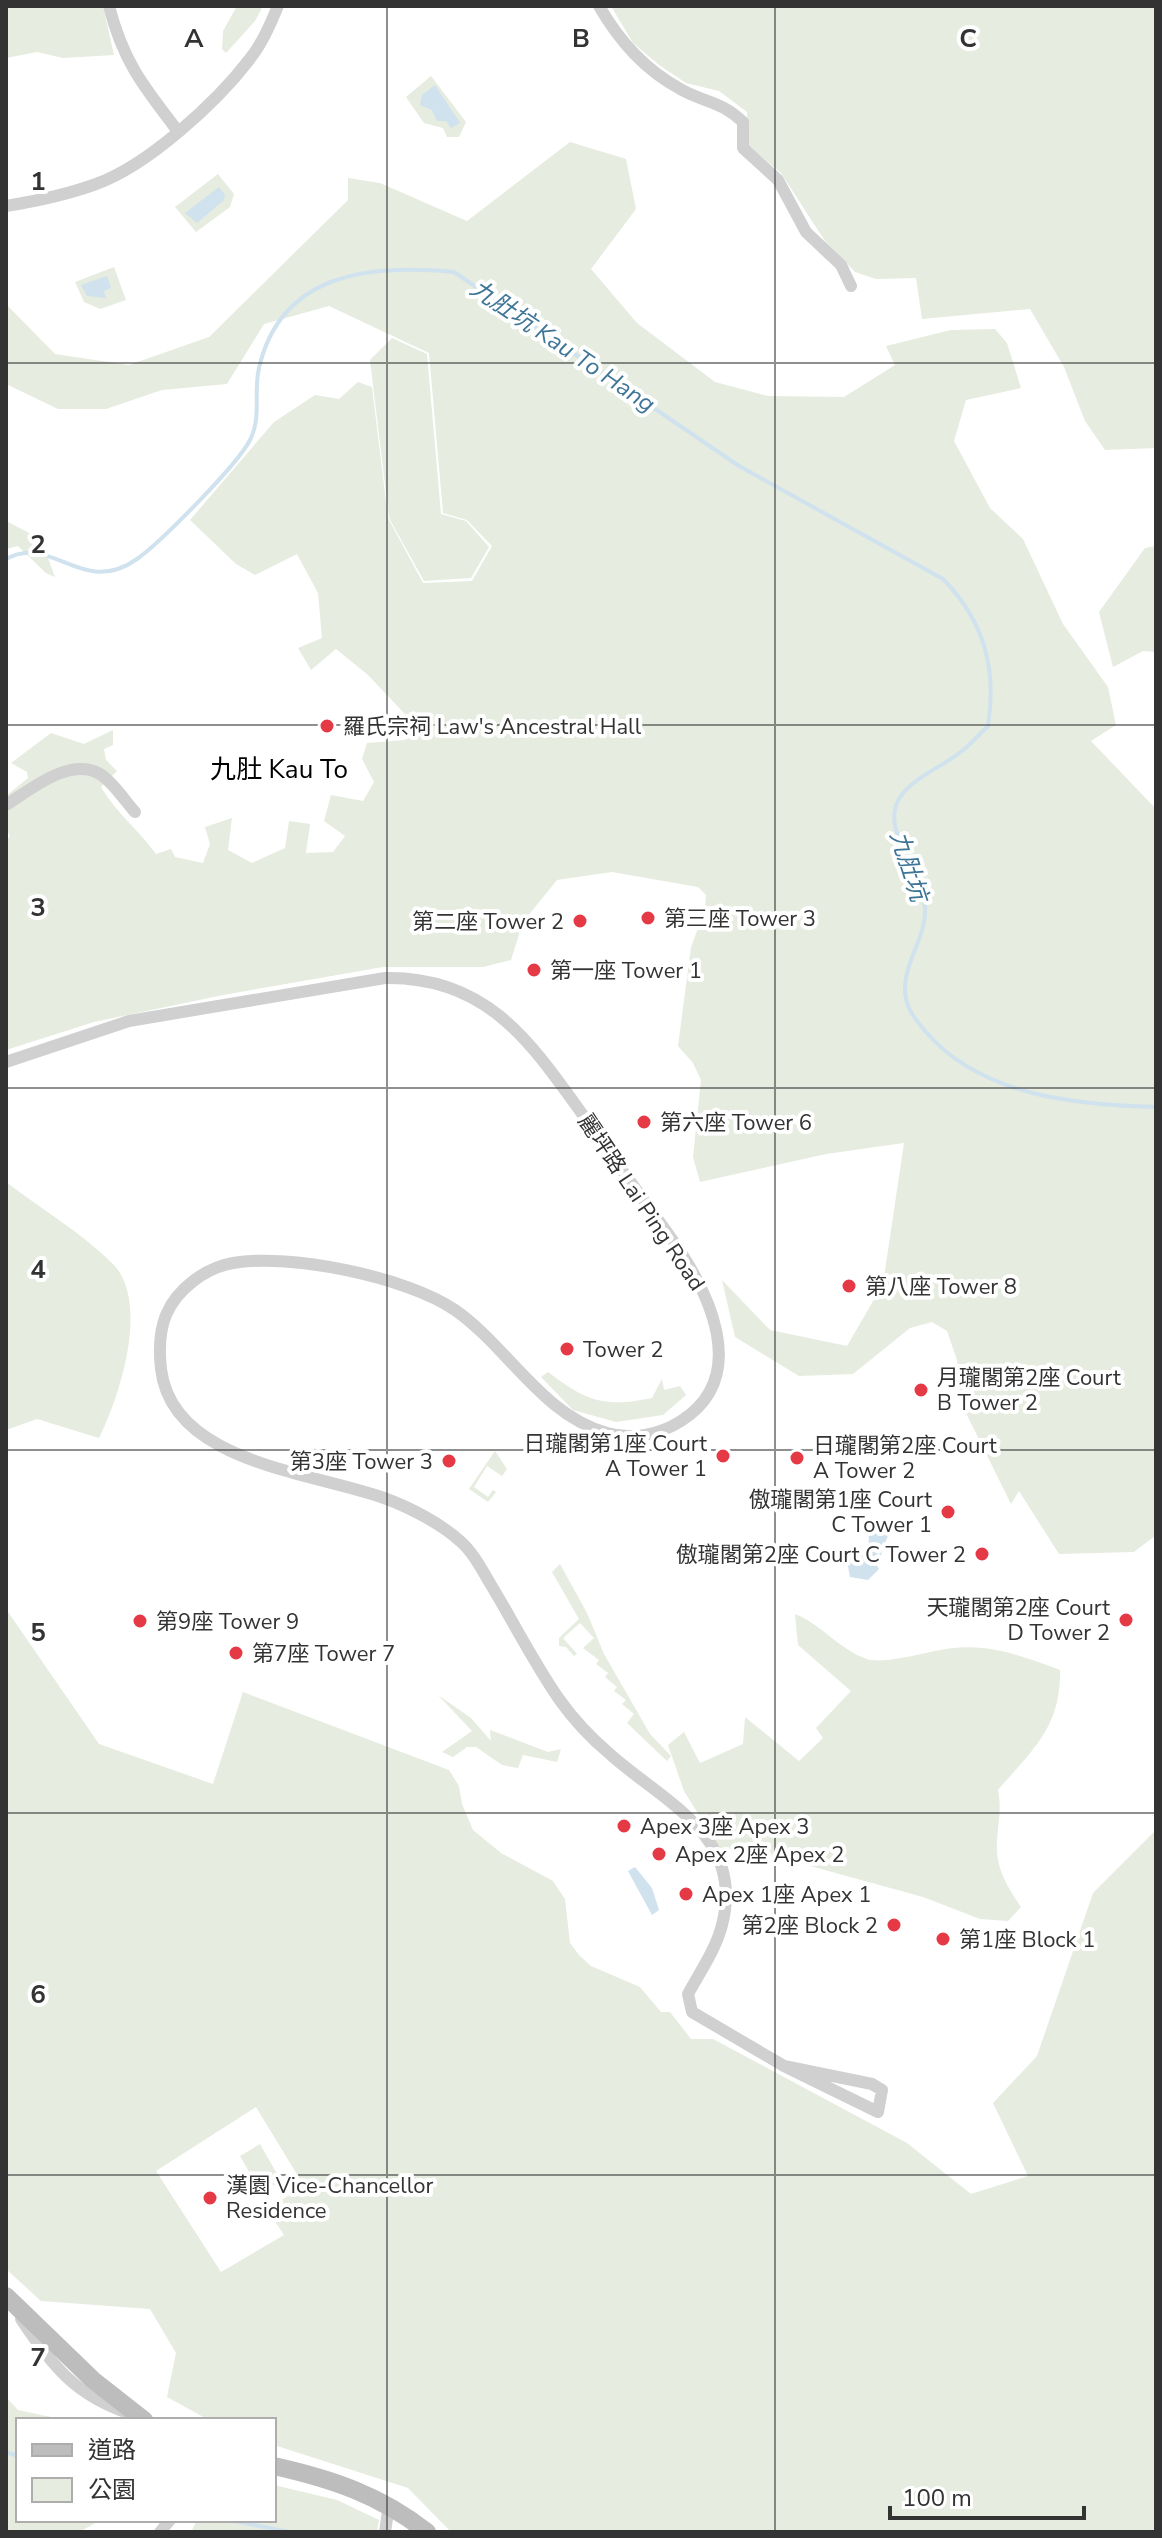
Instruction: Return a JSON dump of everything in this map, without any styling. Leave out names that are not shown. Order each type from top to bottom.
[{"type":"main road","points":[[6,2296],[93,2380],[141,2418]]},
{"type":"main road","points":[[276,2466],[339,2482],[389,2505],[427,2532]]},
{"type":"street","points":[[109,6],[120,48],[141,84],[177,130]]},
{"type":"street","points":[[6,206],[55,198],[98,184],[140,160],[177,130],[249,61],[278,6]]},
{"type":"street","points":[[599,6],[631,54],[683,91],[726,106],[743,122],[743,148],[778,180],[806,232],[841,265],[851,286]]},
{"type":"street","points":[[6,805],[48,779],[84,769],[101,774],[135,812]]},
{"type":"street","name":"麗坪路 Lai Ping Road","points":[[6,1062],[129,1021],[352,981],[399,977],[437,983],[475,998],[514,1026],[541,1058],[682,1254],[706,1295],[716,1321],[718,1360],[712,1383],[692,1413],[674,1425],[651,1434],[628,1437],[605,1433],[559,1408],[478,1328],[451,1307],[417,1291],[376,1279],[297,1263],[265,1261],[229,1263],[203,1274],[174,1300],[161,1334],[159,1354],[165,1395],[190,1426],[208,1439],[262,1464],[387,1498],[461,1541],[559,1699],[581,1727],[612,1756],[683,1810],[705,1833],[718,1858],[725,1905],[720,1934],[688,1994],[692,2012],[784,2066],[878,2112],[882,2090],[872,2084],[784,2066]]},
{"type":"street","points":[[385,2532],[389,2505]]},
{"type":"green space","points":[[6,6],[103,6],[114,55],[63,58],[37,52],[6,58]]},
{"type":"green space","points":[[237,6],[263,6],[255,21],[226,53],[222,49],[223,31]]},
{"type":"green space","points":[[611,6],[1156,6],[1156,448],[1105,450],[1085,421],[1064,367],[1030,309],[922,319],[916,278],[876,279],[855,272],[825,241],[781,173],[748,145],[747,112],[719,91],[686,83],[659,65],[633,43]]},
{"type":"green space","points":[[431,76],[466,122],[459,137],[447,137],[443,128],[424,123],[406,97]]},
{"type":"green space","points":[[570,142],[626,159],[636,209],[591,269],[637,323],[715,382],[768,396],[844,397],[895,365],[886,346],[951,330],[995,329],[1007,343],[1021,388],[966,400],[954,441],[990,508],[1023,539],[1063,624],[1108,687],[1116,725],[1091,741],[1156,809],[1156,1535],[1134,1552],[1059,1554],[1019,1491],[1011,1504],[961,1403],[957,1360],[947,1331],[932,1322],[910,1328],[853,1374],[799,1376],[735,1337],[722,1280],[770,1330],[847,1346],[883,1284],[904,1143],[826,1154],[700,1182],[693,1157],[701,1080],[693,1063],[678,1046],[691,947],[705,910],[706,895],[698,887],[612,872],[557,880],[523,922],[511,960],[483,967],[383,967],[223,995],[94,1022],[6,1050],[6,839],[10,837],[6,827],[6,796],[28,778],[27,772],[11,763],[51,733],[84,744],[113,730],[113,745],[104,749],[106,760],[117,771],[101,787],[156,854],[171,849],[175,857],[203,863],[210,844],[205,827],[232,818],[228,850],[252,863],[285,848],[289,821],[310,824],[306,853],[333,852],[345,836],[324,821],[331,795],[363,801],[374,782],[362,759],[367,743],[405,740],[405,714],[368,675],[336,649],[311,670],[298,648],[322,638],[318,593],[297,554],[255,575],[236,564],[190,520],[274,422],[315,395],[339,399],[358,382],[372,387],[388,518],[423,583],[472,581],[492,546],[467,520],[443,513],[429,353],[329,306],[264,324],[227,384],[162,390],[106,409],[58,409],[6,384],[6,304],[55,354],[129,365],[209,337],[348,200],[348,178],[380,183],[467,221]]},
{"type":"green space","points":[[218,174],[234,194],[230,207],[196,232],[175,207]]},
{"type":"green space","points":[[114,267],[126,300],[100,309],[84,302],[75,282]]},
{"type":"green space","points":[[392,338],[427,354],[441,514],[466,521],[489,547],[471,578],[424,581],[389,518],[370,360]]},
{"type":"green space","points":[[6,521],[41,539],[55,577],[46,573],[18,546],[6,549]]},
{"type":"green space","points":[[1156,546],[1156,652],[1143,651],[1113,667],[1099,612],[1145,548]]},
{"type":"green space","points":[[6,1182],[88,1242],[113,1264],[124,1281],[129,1301],[128,1350],[115,1398],[99,1438],[37,1419],[6,1430]]},
{"type":"green space","points":[[548,1372],[585,1396],[608,1402],[652,1398],[662,1379],[664,1390],[680,1386],[686,1395],[663,1415],[616,1422],[573,1410],[541,1377]]},
{"type":"green space","points":[[495,1451],[507,1469],[502,1476],[487,1466],[474,1487],[488,1497],[493,1490],[496,1492],[488,1502],[469,1489]]},
{"type":"green space","points":[[560,1564],[587,1613],[604,1654],[650,1734],[671,1756],[667,1761],[627,1723],[634,1714],[622,1704],[626,1700],[614,1691],[617,1687],[605,1677],[608,1673],[596,1664],[599,1660],[583,1648],[594,1638],[580,1623],[563,1638],[577,1654],[574,1656],[566,1647],[559,1646],[559,1638],[579,1619],[552,1572]]},
{"type":"green space","points":[[6,1609],[99,1744],[213,1784],[243,1692],[449,1770],[459,1786],[462,1804],[473,1830],[501,1853],[553,1881],[565,1899],[570,1943],[591,1966],[640,1987],[661,2012],[670,2012],[691,2039],[713,2039],[907,2143],[971,2194],[1028,2176],[993,2103],[1037,2056],[1093,1893],[1156,1830],[1156,2532],[451,2532],[408,2488],[276,2446],[276,2418],[205,2418],[167,2397],[176,2353],[150,2309],[41,2301],[6,2269]],"holes":[[[256,2107],[304,2186],[267,2209],[284,2235],[221,2272],[156,2171]]]},
{"type":"green space","points":[[795,1614],[848,1650],[867,1659],[886,1660],[968,1647],[1008,1653],[1060,1670],[1056,1707],[1050,1722],[1033,1749],[998,1790],[998,1859],[1007,1884],[1021,1907],[1008,1921],[980,1919],[923,1897],[756,1851],[720,1849],[684,1791],[668,1745],[684,1732],[700,1763],[743,1744],[745,1717],[799,1761],[823,1738],[816,1728],[851,1691],[798,1645]]},
{"type":"green space","points":[[438,1695],[471,1718],[491,1741],[490,1730],[548,1752],[561,1749],[557,1762],[523,1755],[518,1768],[502,1765],[476,1747],[467,1747],[453,1757],[442,1752],[472,1731]]},
{"type":"green space","points":[[260,2144],[281,2181],[261,2193],[240,2156]]},
{"type":"green space","points":[[6,2397],[18,2410],[56,2418],[16,2418],[16,2522],[97,2522],[79,2532],[6,2532]]},
{"type":"green space","points":[[276,2485],[337,2500],[379,2520],[377,2532],[191,2532],[196,2522],[276,2522]]},
{"type":"water","points":[[435,85],[460,123],[451,128],[446,121],[437,121],[432,110],[420,105],[422,95]]},
{"type":"water","points":[[219,187],[225,195],[224,200],[197,223],[185,213]]},
{"type":"water","points":[[107,276],[111,288],[104,291],[106,298],[87,296],[81,285]]},
{"type":"water","points":[[327,1452],[338,1460],[335,1471],[294,1461],[294,1457]]},
{"type":"water","points":[[875,1520],[891,1527],[877,1566],[879,1569],[868,1580],[850,1577],[847,1561],[863,1553],[868,1546],[868,1529],[860,1528],[863,1522]]},
{"type":"water","points":[[635,1867],[652,1888],[659,1910],[652,1915],[628,1871]]},
{"type":"waterway","name":"九肚坑 Kau To Hang","points":[[6,559],[23,553],[38,554],[100,572],[117,569],[137,559],[198,502],[250,440],[256,422],[259,368],[270,336],[287,311],[308,293],[334,281],[362,274],[392,270],[454,272],[739,466],[943,579],[957,595],[978,629],[989,665],[988,726],[962,751],[913,783],[896,804],[894,817],[897,833],[921,888],[925,907],[923,928],[906,978],[905,996],[909,1008],[926,1032],[948,1054],[1002,1083],[1063,1099],[1156,1107]]},
{"type":"waterway","points":[[6,2452],[16,2455]]},
{"type":"waterway","points":[[239,2522],[290,2532]]},
{"type":"place","name":"羅氏宗祠 Law's Ancestral Hall","points":[[327,726]]},
{"type":"place","name":"第三座 Tower 3","points":[[648,918]]},
{"type":"place","name":"第二座 Tower 2","points":[[580,921]]},
{"type":"place","name":"第一座 Tower 1","points":[[534,970]]},
{"type":"place","name":"第六座 Tower 6","points":[[644,1122]]},
{"type":"place","name":"第八座 Tower 8","points":[[849,1286]]},
{"type":"place","name":"Tower 2","points":[[567,1349]]},
{"type":"place","name":"月瓏閣第2座 Court B Tower 2","points":[[921,1390]]},
{"type":"place","name":"日瓏閣第1座 Court A Tower 1","points":[[723,1456]]},
{"type":"place","name":"日瓏閣第2座 Court A Tower 2","points":[[797,1458]]},
{"type":"place","name":"第3座 Tower 3","points":[[449,1461]]},
{"type":"place","name":"傲瓏閣第1座 Court C Tower 1","points":[[948,1512]]},
{"type":"place","name":"傲瓏閣第2座 Court C Tower 2","points":[[982,1554]]},
{"type":"place","name":"天瓏閣第2座 Court D Tower 2","points":[[1126,1620]]},
{"type":"place","name":"第9座 Tower 9","points":[[140,1621]]},
{"type":"place","name":"第7座 Tower 7","points":[[236,1653]]},
{"type":"place","name":"Apex 3座 Apex 3","points":[[624,1826]]},
{"type":"place","name":"Apex 2座 Apex 2","points":[[659,1854]]},
{"type":"place","name":"Apex 1座 Apex 1","points":[[686,1894]]},
{"type":"place","name":"第2座 Block 2","points":[[894,1925]]},
{"type":"place","name":"第1座 Block 1","points":[[943,1939]]},
{"type":"place","name":"漢園 Vice-Chancellor Residence","points":[[210,2198]]},
{"type":"district","name":"九肚 Kau To","points":[[279,769]]},
{"type":"water label","name":"九肚坑","points":[[909,866]]}]
